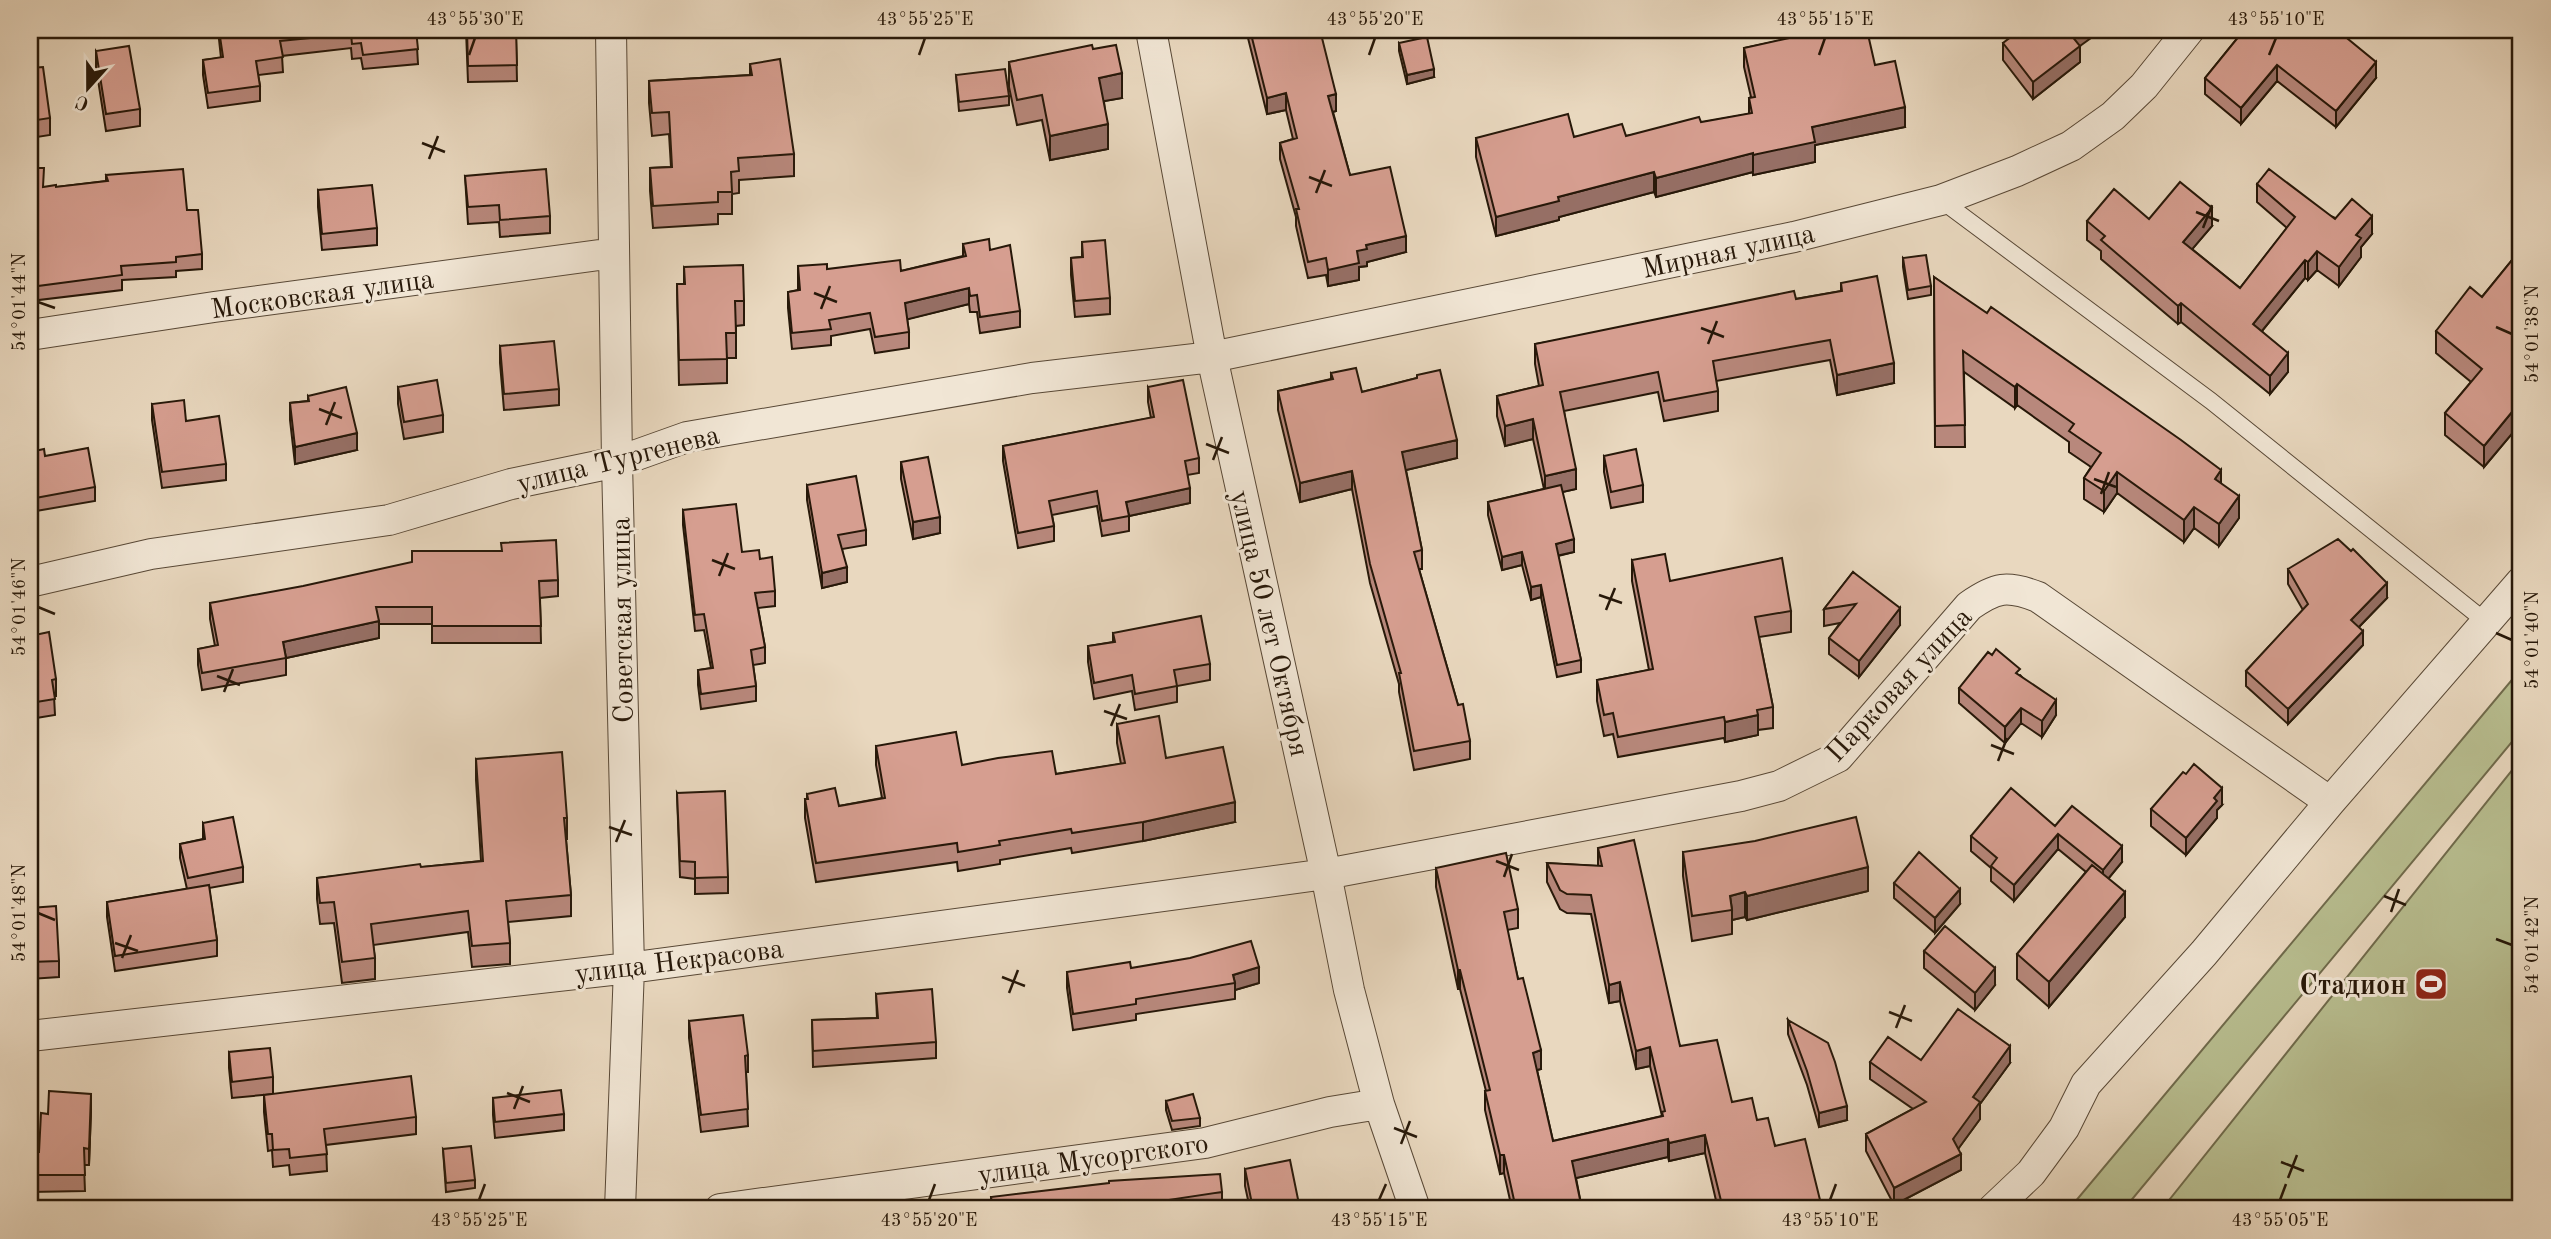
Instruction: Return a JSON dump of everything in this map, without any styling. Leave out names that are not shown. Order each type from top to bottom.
[{"type":"street","name":"Советская улица","points":[[611,30],[617,462],[629,968],[620,1209]]},
{"type":"street","name":"улица 50 лет Октября","points":[[1152,30],[1212,357],[1349,990],[1380,1104],[1415,1209]]},
{"type":"street","name":"Мирная улица","points":[[1212,357],[1794,237],[1941,200],[2017,172],[2071,146],[2113,116],[2144,86],[2189,30]]},
{"type":"street","name":"Московская улица","points":[[30,335],[214,307],[614,253]]},
{"type":"street","name":"улица Тургенева","points":[[30,582],[151,554],[389,520],[511,484],[617,462],[687,437],[1032,378],[1212,357]]},
{"type":"street","points":[[1993,1209],[2031,1173],[2064,1128],[2086,1084],[2204,953],[2330,802],[2521,582]]},
{"type":"street","name":"Парковая улица","points":[[1326,874],[1728,799],[1779,786],[1838,757],[1969,606],[1990,591],[2015,589],[2038,597],[2330,802]]},
{"type":"street","name":"улица Некрасова","points":[[30,1036],[629,968],[1326,874]]},
{"type":"street","name":"улица Мусоргского","points":[[720,1209],[1205,1143],[1330,1112],[1380,1104]]},
{"type":"lane","points":[[1941,200],[2211,401],[2485,621]]},
{"type":"green space","points":[[2521,669],[2521,731],[2124,1209],[2069,1209]]},
{"type":"green space","name":"Стадион","points":[[2521,759],[2521,1209],[2162,1209]]},
{"type":"building","points":[[219,30],[416,30],[418,49],[363,55],[361,43],[352,44],[351,34],[280,41],[283,57],[256,61],[260,86],[208,93],[203,60],[223,57]]},
{"type":"building","points":[[467,30],[516,30],[517,65],[468,66]]},
{"type":"building","points":[[1250,30],[1320,30],[1336,94],[1328,96],[1350,175],[1390,167],[1406,236],[1366,245],[1367,249],[1357,251],[1359,263],[1328,270],[1326,258],[1308,262],[1296,209],[1299,209],[1280,143],[1297,138],[1286,93],[1267,98]]},
{"type":"building","points":[[1867,30],[1875,65],[1895,61],[1905,107],[1812,127],[1815,142],[1753,153],[1656,178],[1654,172],[1558,197],[1559,201],[1496,217],[1476,138],[1568,114],[1574,137],[1622,124],[1626,136],[1699,117],[1701,122],[1752,113],[1749,98],[1755,97],[1744,48],[1803,35],[1802,31]]},
{"type":"building","points":[[2020,30],[2079,30],[2071,35],[2080,46],[2033,82],[2003,43]]},
{"type":"building","points":[[2244,30],[2337,30],[2376,62],[2336,111],[2277,65],[2241,108],[2205,78]]},
{"type":"building","points":[[1427,37],[1434,69],[1407,75],[1399,43]]},
{"type":"building","points":[[1092,45],[1093,49],[1116,45],[1122,73],[1099,78],[1108,124],[1050,136],[1042,95],[1017,100],[1009,62]]},
{"type":"building","points":[[129,46],[140,109],[106,114],[96,51]]},
{"type":"building","points":[[780,59],[794,154],[738,158],[739,171],[731,172],[732,192],[718,192],[718,202],[653,206],[650,168],[672,167],[669,112],[652,113],[649,81],[752,75],[750,64]]},
{"type":"building","points":[[43,67],[50,118],[30,121],[30,68]]},
{"type":"building","points":[[1005,69],[1009,96],[959,102],[956,75]]},
{"type":"building","points":[[30,168],[44,168],[43,187],[108,181],[106,175],[183,169],[187,210],[198,210],[202,254],[176,257],[176,262],[121,266],[122,275],[30,287]]},
{"type":"building","points":[[546,169],[550,216],[500,220],[499,205],[468,207],[465,176]]},
{"type":"building","points":[[2269,169],[2335,219],[2352,199],[2372,216],[2356,235],[2361,238],[2339,267],[2317,251],[2308,262],[2305,260],[2253,324],[2288,353],[2270,376],[2181,303],[2178,306],[2101,240],[2105,236],[2087,221],[2114,189],[2149,219],[2180,182],[2212,208],[2183,242],[2240,288],[2295,217],[2257,184]]},
{"type":"building","points":[[372,185],[377,228],[322,234],[318,190]]},
{"type":"building","points":[[989,239],[990,250],[1010,245],[1020,311],[980,317],[977,295],[970,296],[969,288],[905,303],[909,332],[875,337],[870,313],[829,320],[831,329],[792,333],[788,292],[800,290],[798,266],[827,264],[827,269],[900,260],[901,271],[966,256],[963,244]]},
{"type":"building","points":[[1105,240],[1110,298],[1075,301],[1071,258],[1083,257],[1082,242]]},
{"type":"building","points":[[2521,249],[2521,401],[2484,446],[2445,413],[2482,369],[2436,331],[2470,287],[2482,297]]},
{"type":"building","points":[[1926,255],[1931,286],[1908,290],[1903,258]]},
{"type":"building","points":[[743,265],[744,301],[735,301],[736,333],[726,333],[727,359],[679,360],[677,284],[685,284],[684,267]]},
{"type":"building","points":[[1877,276],[1894,363],[1837,375],[1830,340],[1713,361],[1718,391],[1664,401],[1658,372],[1560,392],[1576,469],[1545,476],[1533,419],[1505,426],[1497,396],[1543,385],[1535,344],[1794,291],[1796,299],[1842,291],[1841,283]]},
{"type":"building","points":[[1934,277],[1987,313],[1991,307],[2221,470],[2215,479],[2239,496],[2219,524],[2194,507],[2184,520],[2117,472],[2104,491],[2084,478],[2101,453],[2069,431],[2074,424],[2017,384],[2015,387],[1963,351],[1965,425],[1935,426]]},
{"type":"building","points":[[554,341],[559,389],[504,394],[500,346]]},
{"type":"building","points":[[1356,368],[1362,392],[1440,370],[1457,440],[1402,452],[1422,550],[1414,552],[1458,705],[1463,704],[1470,741],[1414,751],[1401,673],[1370,564],[1352,471],[1300,483],[1278,391],[1333,379],[1331,373]]},
{"type":"building","points":[[437,380],[443,415],[404,422],[398,387]]},
{"type":"building","points":[[1183,380],[1199,458],[1185,461],[1190,488],[1126,502],[1129,516],[1102,521],[1097,491],[1049,501],[1054,526],[1018,533],[1003,446],[1154,417],[1148,387]]},
{"type":"building","points":[[346,387],[357,433],[295,447],[290,403],[309,401],[308,396]]},
{"type":"building","points":[[184,400],[186,421],[219,416],[226,464],[162,472],[152,404]]},
{"type":"building","points":[[88,448],[95,487],[30,499],[30,452],[44,449],[45,456]]},
{"type":"building","points":[[1636,449],[1643,485],[1611,492],[1604,456]]},
{"type":"building","points":[[928,457],[940,517],[913,522],[901,462]]},
{"type":"building","points":[[856,476],[866,530],[838,535],[847,567],[822,573],[807,485]]},
{"type":"building","points":[[1561,485],[1574,539],[1556,544],[1581,660],[1557,665],[1541,585],[1531,587],[1522,552],[1502,557],[1488,502]]},
{"type":"building","points":[[736,504],[742,552],[759,550],[760,559],[772,557],[775,591],[755,593],[765,647],[751,650],[756,686],[701,694],[698,670],[713,668],[704,614],[695,615],[683,510]]},
{"type":"building","points":[[2338,539],[2351,551],[2353,549],[2387,583],[2351,620],[2363,631],[2288,709],[2246,671],[2308,604],[2288,569]]},
{"type":"building","points":[[556,540],[558,580],[539,581],[541,626],[432,626],[432,607],[376,607],[379,621],[283,642],[286,658],[202,673],[198,649],[218,645],[210,603],[412,562],[412,551],[502,551],[501,543]]},
{"type":"building","points":[[1665,554],[1670,581],[1782,558],[1791,611],[1755,617],[1773,707],[1757,710],[1758,715],[1725,722],[1724,717],[1618,737],[1613,713],[1604,715],[1597,680],[1653,669],[1632,560]]},
{"type":"building","points":[[1853,572],[1900,608],[1859,661],[1829,638],[1856,604],[1824,609]]},
{"type":"building","points":[[1201,616],[1210,664],[1174,670],[1177,686],[1135,694],[1132,675],[1094,683],[1088,646],[1115,642],[1113,633]]},
{"type":"building","points":[[49,632],[56,679],[52,680],[55,699],[30,703],[30,636]]},
{"type":"building","points":[[1996,649],[2020,669],[2016,673],[2056,700],[2042,721],[2021,708],[2005,727],[1959,688],[1988,652],[1992,655]]},
{"type":"building","points":[[1159,716],[1166,758],[1223,747],[1235,802],[1143,822],[1072,833],[1071,829],[999,841],[1000,845],[958,852],[957,843],[816,863],[805,799],[808,799],[807,794],[835,788],[839,806],[885,798],[876,746],[956,732],[962,765],[1052,751],[1056,774],[1125,763],[1117,724]]},
{"type":"building","points":[[562,752],[567,818],[564,818],[571,895],[506,901],[510,943],[472,946],[468,911],[371,924],[375,958],[342,962],[334,902],[320,903],[317,878],[420,864],[421,867],[483,861],[476,759]]},
{"type":"building","points":[[2194,764],[2222,788],[2214,798],[2217,801],[2186,838],[2151,809],[2183,772],[2186,774]]},
{"type":"building","points":[[2011,788],[2055,826],[2072,806],[2122,846],[2103,870],[2058,834],[2014,885],[1991,866],[1997,858],[1971,836]]},
{"type":"building","points":[[725,791],[728,877],[695,878],[695,862],[680,861],[677,793]]},
{"type":"building","points":[[233,817],[243,867],[188,878],[180,844],[205,839],[203,823]]},
{"type":"building","points":[[1856,817],[1868,867],[1747,896],[1745,892],[1730,896],[1732,910],[1692,916],[1683,852],[1755,841]]},
{"type":"building","points":[[1634,840],[1680,1046],[1717,1040],[1732,1102],[1752,1098],[1757,1120],[1768,1118],[1775,1146],[1805,1139],[1821,1204],[1798,1209],[1723,1209],[1705,1135],[1669,1143],[1668,1139],[1572,1161],[1582,1209],[1516,1209],[1504,1155],[1500,1155],[1485,1091],[1490,1090],[1458,970],[1436,868],[1506,853],[1518,909],[1504,912],[1518,979],[1523,978],[1541,1050],[1533,1053],[1553,1141],[1663,1116],[1662,1112],[1665,1111],[1650,1047],[1636,1051],[1620,982],[1609,985],[1591,895],[1567,894],[1560,890],[1547,863],[1602,866],[1598,848]]},
{"type":"building","points":[[1919,852],[1960,889],[1935,918],[1894,883]]},
{"type":"building","points":[[2092,865],[2125,892],[2049,982],[2017,954]]},
{"type":"building","points":[[209,885],[217,940],[115,956],[107,902]]},
{"type":"building","points":[[56,906],[59,961],[30,962],[30,908]]},
{"type":"building","points":[[1945,926],[1995,968],[1975,993],[1924,951]]},
{"type":"building","points":[[1251,941],[1259,967],[1233,975],[1235,983],[1136,999],[1136,1004],[1073,1014],[1067,972],[1130,962],[1131,968],[1190,958]]},
{"type":"building","points":[[932,989],[936,1042],[813,1051],[812,1020],[878,1018],[876,994]]},
{"type":"building","points":[[1958,1009],[2010,1046],[1973,1097],[1980,1102],[1953,1139],[1961,1154],[1894,1188],[1866,1134],[1926,1102],[1870,1062],[1888,1037],[1921,1060]]},
{"type":"building","points":[[743,1015],[748,1055],[745,1056],[748,1109],[701,1115],[689,1021]]},
{"type":"building","points":[[1788,1020],[1828,1043],[1847,1106],[1819,1113]]},
{"type":"building","points":[[270,1048],[273,1077],[232,1082],[229,1052]]},
{"type":"building","points":[[411,1076],[416,1117],[324,1129],[327,1154],[290,1158],[289,1149],[273,1150],[272,1134],[268,1134],[264,1095]]},
{"type":"building","points":[[561,1090],[564,1114],[495,1122],[493,1098]]},
{"type":"building","points":[[49,1091],[91,1094],[89,1149],[84,1148],[85,1175],[30,1175],[30,1152],[39,1152],[41,1113],[48,1114]]},
{"type":"building","points":[[1193,1094],[1200,1118],[1172,1121],[1166,1101]]},
{"type":"building","points":[[471,1146],[475,1180],[446,1183],[443,1149]]},
{"type":"building","points":[[1290,1160],[1300,1209],[1253,1209],[1245,1169]]},
{"type":"building","points":[[1220,1174],[1222,1192],[1168,1200],[1168,1209],[993,1209],[991,1197],[1109,1181]]},
{"type":"place","name":"Стадион","points":[[2431,984]]}]
